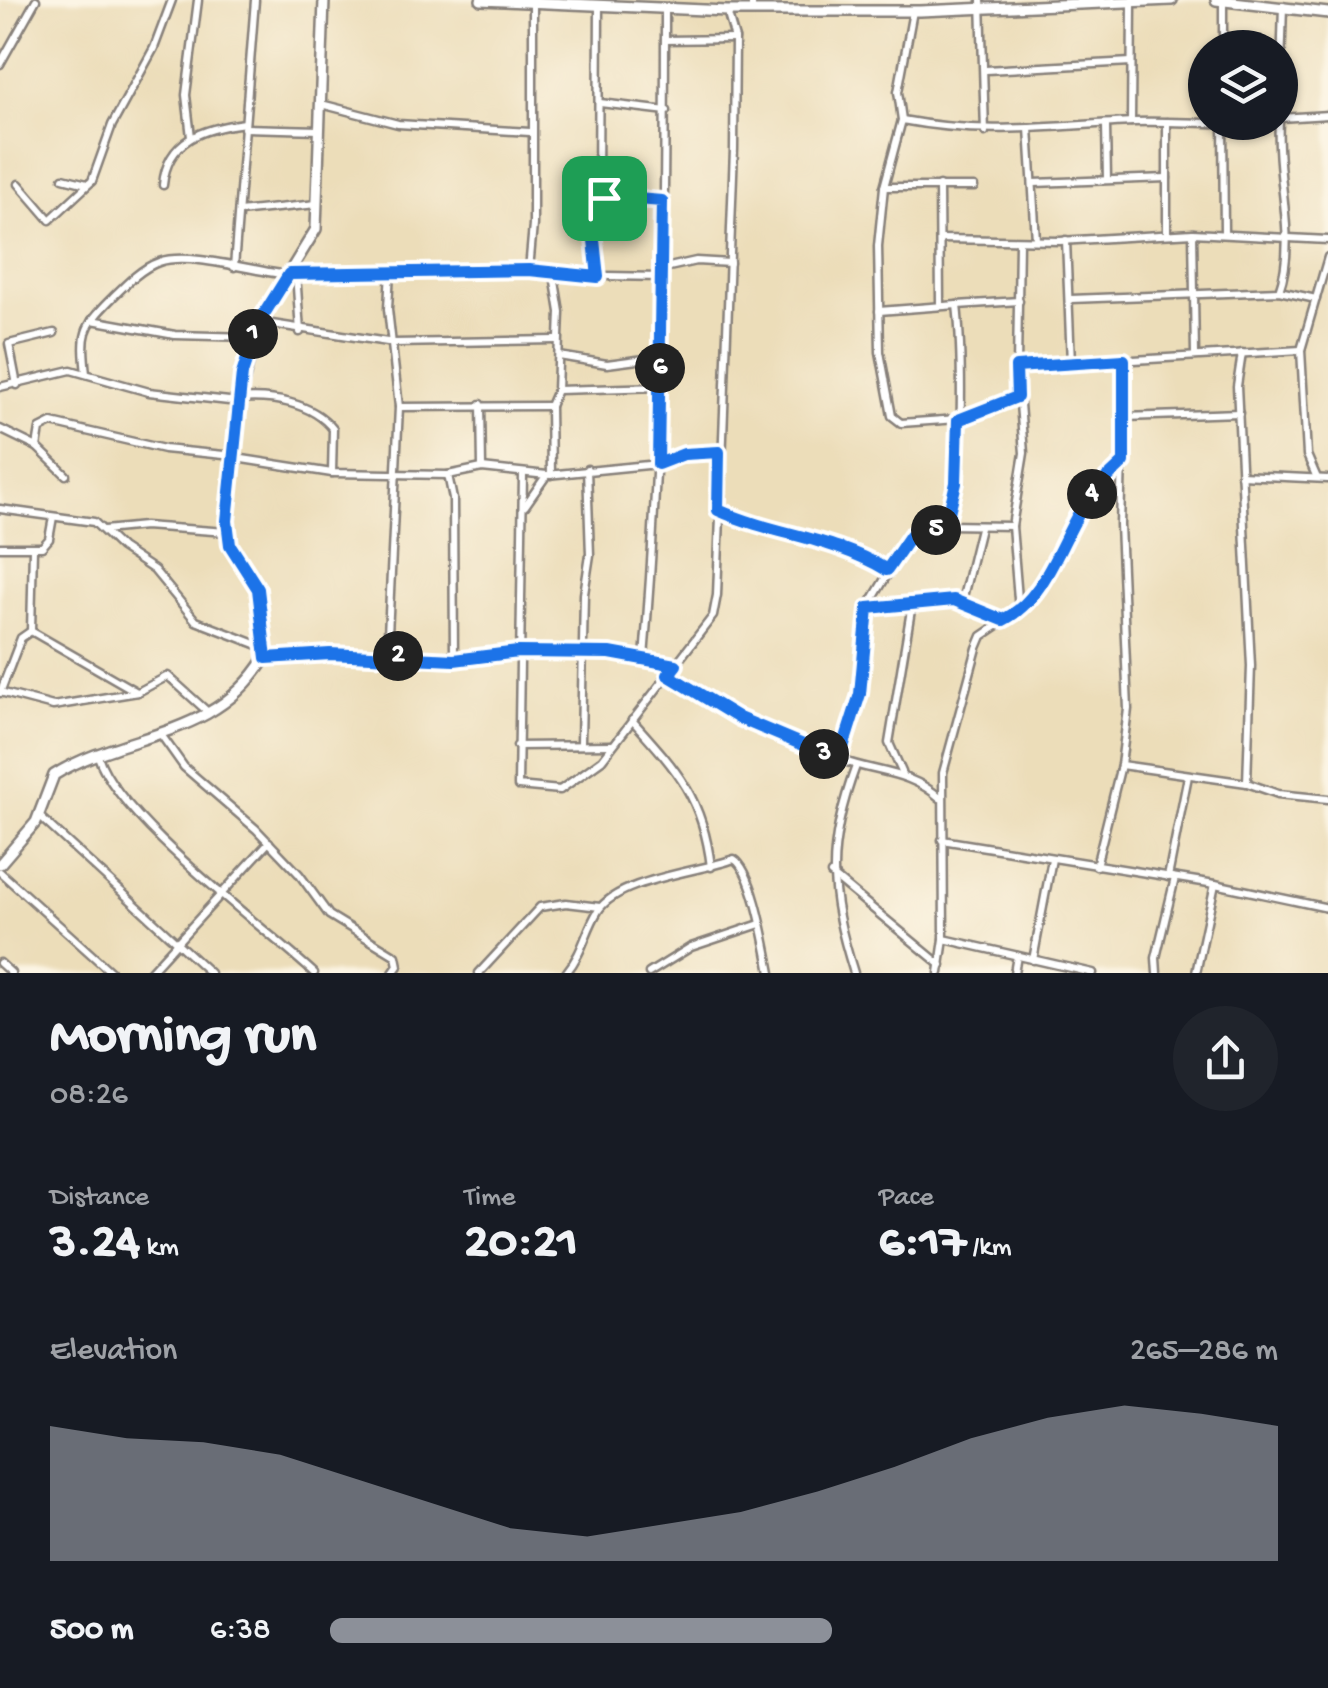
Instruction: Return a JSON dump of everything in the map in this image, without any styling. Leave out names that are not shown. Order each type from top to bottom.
[{"type":"street","points":[[0,64],[36,0]]},
{"type":"street","points":[[20,184],[50,220],[88,185],[172,0]]},
{"type":"street","points":[[191,137],[186,94],[198,0]]},
{"type":"street","points":[[234,267],[254,0]]},
{"type":"street","points":[[0,864],[38,815],[54,776],[98,756],[162,736],[209,713],[243,686],[266,653],[258,589],[234,554],[227,532],[238,400],[252,337],[312,238],[317,204],[324,0]]},
{"type":"street","points":[[481,0],[599,6],[628,3],[665,9],[686,4],[727,11],[752,5],[918,7],[1172,0]]},
{"type":"street","points":[[1222,30],[1220,0],[1328,13]]},
{"type":"street","points":[[529,270],[533,225],[533,2]]},
{"type":"street","points":[[1131,122],[1132,4]]},
{"type":"street","points":[[981,5],[985,132]]},
{"type":"street","points":[[1282,30],[1283,5]]},
{"type":"street","points":[[598,277],[594,240],[600,196],[599,6]]},
{"type":"street","points":[[918,7],[898,92],[902,120],[884,187],[880,352],[893,419],[901,423],[958,420],[1017,397]]},
{"type":"street","points":[[644,658],[658,464],[667,111],[665,9]]},
{"type":"street","points":[[523,476],[518,786],[560,790],[588,772],[614,744],[712,616],[730,263],[734,39],[727,11]]},
{"type":"street","points":[[665,40],[734,39]]},
{"type":"street","points":[[986,70],[1131,62]]},
{"type":"street","points":[[600,103],[667,111]]},
{"type":"street","points":[[321,104],[415,126],[530,132]]},
{"type":"street","points":[[1298,118],[1328,115]]},
{"type":"street","points":[[902,120],[950,130],[985,132],[1131,122],[1188,122]]},
{"type":"street","points":[[1167,122],[1167,234]]},
{"type":"street","points":[[1106,124],[1107,179]]},
{"type":"street","points":[[163,185],[168,158],[191,137],[244,125],[320,130]]},
{"type":"street","points":[[1029,128],[1036,240]]},
{"type":"street","points":[[1223,140],[1224,233]]},
{"type":"street","points":[[1279,291],[1288,260],[1281,140]]},
{"type":"street","points":[[62,178],[88,185]]},
{"type":"street","points":[[1034,183],[1167,178]]},
{"type":"street","points":[[939,186],[940,303]]},
{"type":"street","points":[[884,187],[974,186]]},
{"type":"street","points":[[600,196],[662,201]]},
{"type":"street","points":[[239,212],[317,204]]},
{"type":"street","points":[[1193,233],[1195,354]]},
{"type":"street","points":[[940,240],[1066,240],[1224,233],[1328,240]]},
{"type":"street","points":[[1018,611],[1012,526],[1024,452],[1016,367],[1019,240]]},
{"type":"street","points":[[1066,240],[1071,299],[1070,362]]},
{"type":"street","points":[[1317,478],[1307,454],[1301,350],[1328,257]]},
{"type":"street","points":[[86,374],[83,336],[91,320],[137,275],[159,262],[292,273],[529,270],[554,276],[598,277],[660,273],[696,262],[730,263]]},
{"type":"street","points":[[386,655],[400,407],[388,309],[390,270]]},
{"type":"street","points":[[292,273],[300,332]]},
{"type":"street","points":[[523,518],[532,493],[549,475],[550,406],[557,390],[559,356],[556,340],[560,312],[554,276]]},
{"type":"street","points":[[1071,299],[1279,291],[1316,299]]},
{"type":"street","points":[[879,310],[923,309],[940,303],[957,306],[1019,301]]},
{"type":"street","points":[[946,525],[956,483],[957,306]]},
{"type":"street","points":[[91,320],[174,335],[204,332],[252,337]]},
{"type":"street","points":[[259,322],[300,332],[394,343],[556,340]]},
{"type":"street","points":[[17,384],[4,345],[54,333]]},
{"type":"street","points":[[1016,367],[1301,350]]},
{"type":"street","points":[[1242,353],[1240,413],[1252,712],[1247,783]]},
{"type":"street","points":[[559,356],[607,364],[660,357]]},
{"type":"street","points":[[1096,866],[1121,765],[1128,709],[1120,525],[1124,360]]},
{"type":"street","points":[[0,388],[61,370],[148,392],[238,400],[263,397],[317,414],[332,429],[332,473]]},
{"type":"street","points":[[557,390],[660,387]]},
{"type":"street","points":[[482,404],[482,468]]},
{"type":"street","points":[[400,407],[550,406]]},
{"type":"street","points":[[1124,417],[1240,413]]},
{"type":"street","points":[[36,447],[40,428],[52,423],[164,449],[332,473],[448,476],[482,468],[523,476],[549,475],[658,464],[684,454],[719,452]]},
{"type":"street","points":[[0,429],[36,447],[66,475]]},
{"type":"street","points":[[940,969],[944,938],[941,799],[948,744],[977,648],[982,636],[1018,611],[1042,582],[1086,502],[1124,462]]},
{"type":"street","points":[[581,742],[586,655],[587,469]]},
{"type":"street","points":[[448,476],[454,499],[454,660]]},
{"type":"street","points":[[1242,476],[1328,479]]},
{"type":"street","points":[[0,509],[80,517],[104,530],[121,548],[154,570],[196,622],[266,653],[454,660],[518,652],[644,658],[676,665]]},
{"type":"street","points":[[718,510],[761,527],[834,542],[887,570]]},
{"type":"street","points":[[0,547],[33,548],[48,539],[54,517]]},
{"type":"street","points":[[839,760],[860,694],[868,608],[911,535],[946,525],[1012,526]]},
{"type":"street","points":[[104,530],[144,526],[227,532]]},
{"type":"street","points":[[962,601],[980,528]]},
{"type":"street","points":[[31,631],[33,548]]},
{"type":"street","points":[[868,608],[962,601],[1003,620]]},
{"type":"street","points":[[904,774],[889,742],[912,604]]},
{"type":"street","points":[[31,631],[21,638],[0,691],[53,706],[138,692],[174,677],[209,713]]},
{"type":"street","points":[[31,631],[138,692]]},
{"type":"street","points":[[668,675],[739,718],[856,766],[904,774],[941,799]]},
{"type":"street","points":[[632,720],[689,786],[704,823],[712,867]]},
{"type":"street","points":[[162,736],[184,767],[268,842],[329,914],[396,956],[398,966],[392,973]]},
{"type":"street","points":[[516,746],[614,744]]},
{"type":"street","points":[[98,756],[112,784],[220,893],[314,973]]},
{"type":"street","points":[[1121,765],[1247,783],[1278,794],[1328,800]]},
{"type":"street","points":[[854,973],[831,874],[842,804],[856,766]]},
{"type":"street","points":[[1156,973],[1188,776]]},
{"type":"street","points":[[38,815],[210,973]]},
{"type":"street","points":[[942,840],[1215,884],[1328,908]]},
{"type":"street","points":[[149,973],[268,842]]},
{"type":"street","points":[[1034,960],[1052,859]]},
{"type":"street","points":[[480,973],[540,907],[600,907],[638,885],[739,860],[771,973]]},
{"type":"street","points":[[0,872],[7,884],[112,973]]},
{"type":"street","points":[[831,874],[940,969]]},
{"type":"street","points":[[1196,973],[1215,884]]},
{"type":"street","points":[[566,973],[581,955],[600,907]]},
{"type":"street","points":[[649,973],[691,947],[760,924]]},
{"type":"street","points":[[944,938],[1088,973]]},
{"type":"street","points":[[1014,973],[1017,956]]},
{"type":"street","points":[[0,963],[11,973]]},
{"type":"route","points":[[600,196],[604,198],[662,201],[658,464],[684,454],[719,452],[718,510],[761,527],[834,542],[887,570],[911,535],[938,530],[950,519],[956,483],[958,420],[1010,404],[1017,397],[1016,367],[1124,360],[1124,462],[1086,502],[1042,582],[1018,611],[1003,620],[954,600],[868,608],[863,628],[860,694],[839,760],[706,702],[668,675],[676,665],[644,658],[610,653],[518,652],[454,660],[330,654],[266,658],[258,589],[234,554],[227,538],[227,521],[238,402],[248,350],[259,322],[291,272],[529,270],[554,276],[598,277],[594,240],[600,196]]}]
